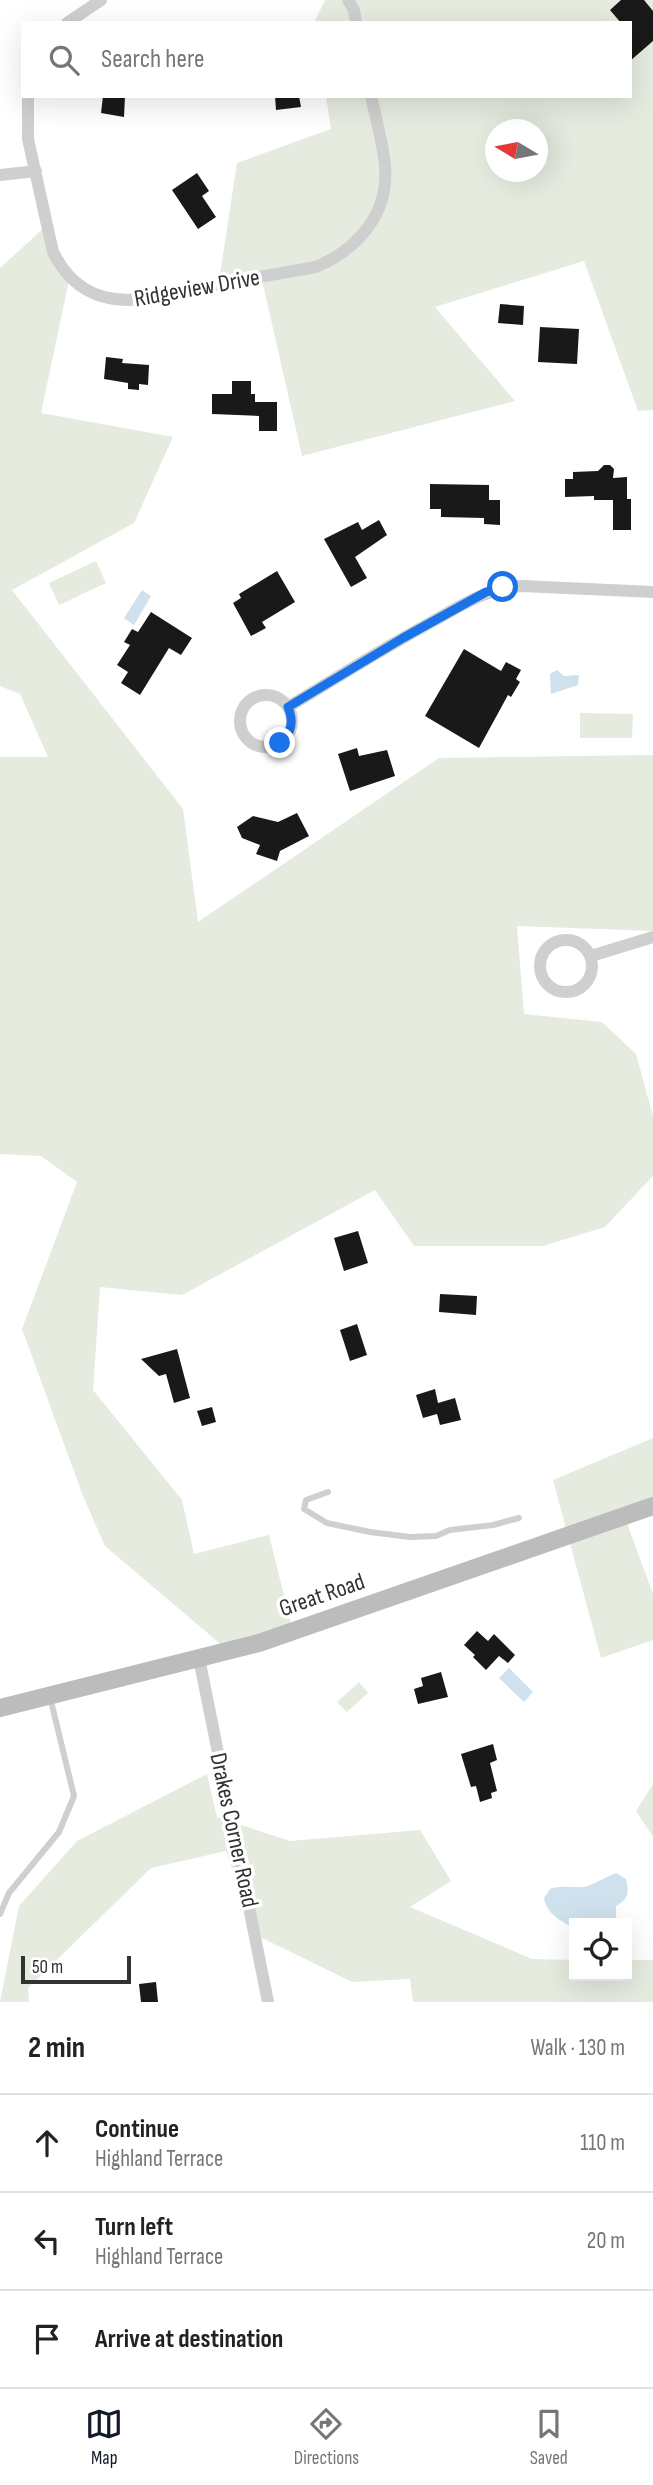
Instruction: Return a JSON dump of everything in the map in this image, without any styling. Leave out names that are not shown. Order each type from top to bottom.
[{"type":"street","points":[[70,21],[101,0]]},
{"type":"street","points":[[348,0],[354,10],[356,21]]},
{"type":"street","name":"Ridgeview Drive","points":[[28,98],[27,128],[53,252],[71,279],[83,290],[113,300],[129,300],[316,267],[335,259],[362,237],[373,222],[381,203],[385,165],[371,98]]},
{"type":"street","points":[[0,175],[36,171]]},
{"type":"street","points":[[288,707],[486,592],[503,587],[522,586],[653,592]]},
{"type":"street","points":[[272,695],[288,707],[292,717],[291,727],[280,743],[270,747],[260,746],[244,735],[240,725],[241,715],[252,699],[272,695]]},
{"type":"street","points":[[591,956],[653,936]]},
{"type":"street","points":[[559,941],[578,942],[591,956],[591,977],[584,986],[575,991],[565,993],[554,990],[541,974],[540,963],[544,953],[559,941]]},
{"type":"street","name":"Great Road","points":[[0,1708],[259,1643],[653,1506]]},
{"type":"street","name":"Drakes Corner Road","points":[[199,1658],[268,2002]]},
{"type":"lane","points":[[328,1492],[306,1500],[304,1509],[327,1523],[370,1532],[410,1537],[436,1536],[450,1530],[493,1525],[519,1518]]},
{"type":"lane","points":[[0,1914],[9,1894],[59,1832],[74,1796],[50,1695]]},
{"type":"shaded area","points":[[325,0],[653,0],[653,410],[638,411],[584,261],[435,307],[515,401],[302,456],[263,284],[218,288],[237,163],[331,129],[326,98],[632,98],[632,21],[315,21]]},
{"type":"shaded area","points":[[45,227],[71,271],[41,413],[173,437],[134,523],[12,590],[183,809],[198,922],[439,758],[653,755],[653,931],[517,926],[524,1014],[602,1022],[636,1054],[653,1116],[653,1176],[605,1227],[543,1246],[414,1246],[375,1190],[182,1295],[100,1287],[93,1390],[182,1500],[194,1554],[269,1535],[293,1632],[224,1647],[105,1546],[83,1496],[22,1329],[77,1182],[41,1156],[0,1154],[0,757],[48,757],[20,694],[0,686],[0,268]]},
{"type":"shaded area","points":[[96,561],[106,583],[59,605],[49,583]]},
{"type":"shaded area","points":[[580,713],[633,714],[632,738],[580,738]]},
{"type":"shaded area","points":[[653,1438],[653,1504],[624,1515],[653,1594],[653,1640],[601,1658],[553,1480]]},
{"type":"shaded area","points":[[359,1682],[368,1693],[347,1712],[337,1702]]},
{"type":"shaded area","points":[[207,1774],[217,1817],[290,1841],[420,1830],[451,1881],[410,1907],[532,1959],[569,1960],[569,1981],[632,1981],[632,1960],[653,1960],[653,2002],[413,2002],[410,1979],[352,1982],[254,1934],[226,1851],[151,1868],[28,1988],[29,2002],[0,2002],[19,1906],[77,1841]]},
{"type":"shaded area","points":[[653,1784],[653,1837],[636,1811]]},
{"type":"water","points":[[142,590],[151,596],[134,625],[124,618]]},
{"type":"water","points":[[557,670],[564,676],[579,675],[578,685],[551,694],[550,674]]},
{"type":"water","points":[[509,1668],[533,1692],[524,1702],[499,1678]]},
{"type":"water","points":[[616,1873],[626,1879],[627,1895],[616,1906],[617,1918],[569,1918],[569,1926],[548,1909],[544,1898],[550,1889],[591,1885]]},
{"type":"building","points":[[621,0],[644,0],[653,11],[653,41],[632,59],[632,21],[619,21],[610,10]]},
{"type":"building","points":[[103,98],[125,98],[124,117],[101,113]]},
{"type":"building","points":[[275,98],[299,98],[301,107],[276,110]]},
{"type":"building","points":[[197,173],[209,191],[202,196],[216,217],[198,229],[172,190]]},
{"type":"building","points":[[500,304],[524,306],[523,325],[498,323]]},
{"type":"building","points":[[540,327],[579,329],[577,364],[538,362]]},
{"type":"building","points":[[106,357],[123,359],[122,363],[149,365],[148,385],[139,384],[139,390],[128,389],[128,383],[104,379]]},
{"type":"building","points":[[232,381],[251,381],[251,394],[255,394],[255,402],[277,402],[277,431],[259,431],[259,416],[212,414],[212,394],[232,394]]},
{"type":"building","points":[[604,465],[610,465],[614,469],[613,478],[627,477],[627,499],[631,499],[631,530],[613,530],[613,500],[594,500],[594,496],[565,497],[565,479],[573,479],[573,472],[598,471]]},
{"type":"building","points":[[430,484],[489,485],[489,500],[500,500],[500,525],[484,524],[484,518],[441,517],[441,509],[430,509]]},
{"type":"building","points":[[379,520],[387,535],[355,557],[367,578],[351,587],[324,539],[358,522],[362,530]]},
{"type":"building","points":[[277,571],[295,602],[262,622],[266,628],[251,636],[233,603],[241,598],[239,594]]},
{"type":"building","points":[[151,612],[192,638],[181,655],[169,648],[140,695],[121,683],[128,672],[117,665],[130,645],[124,642],[132,629],[138,632]]},
{"type":"building","points":[[464,649],[501,671],[506,662],[521,670],[516,679],[520,682],[511,697],[508,695],[479,748],[425,716]]},
{"type":"building","points":[[357,748],[359,756],[387,750],[395,776],[350,791],[338,754]]},
{"type":"building","points":[[297,813],[309,836],[280,851],[277,861],[256,854],[260,845],[242,838],[237,827],[253,816],[278,822]]},
{"type":"building","points":[[358,1231],[368,1263],[344,1271],[334,1238]]},
{"type":"building","points":[[440,1294],[477,1296],[476,1315],[439,1312]]},
{"type":"building","points":[[357,1324],[367,1355],[350,1361],[340,1330]]},
{"type":"building","points":[[177,1349],[190,1398],[174,1403],[166,1374],[159,1376],[141,1359]]},
{"type":"building","points":[[435,1389],[438,1403],[455,1398],[461,1420],[440,1425],[437,1414],[423,1418],[416,1395]]},
{"type":"building","points":[[212,1407],[216,1422],[202,1426],[197,1411]]},
{"type":"building","points":[[477,1631],[488,1641],[494,1634],[515,1655],[508,1663],[499,1656],[486,1670],[464,1645]]},
{"type":"building","points":[[441,1672],[448,1697],[418,1704],[414,1689],[423,1686],[421,1678]]},
{"type":"building","points":[[493,1744],[497,1760],[490,1763],[497,1791],[491,1793],[492,1798],[480,1802],[476,1786],[471,1787],[461,1754]]},
{"type":"building","points":[[156,1982],[158,2002],[141,2002],[139,1984]]},
{"type":"route","points":[[280,743],[291,727],[292,717],[288,707],[403,638],[486,592],[503,587]]}]
